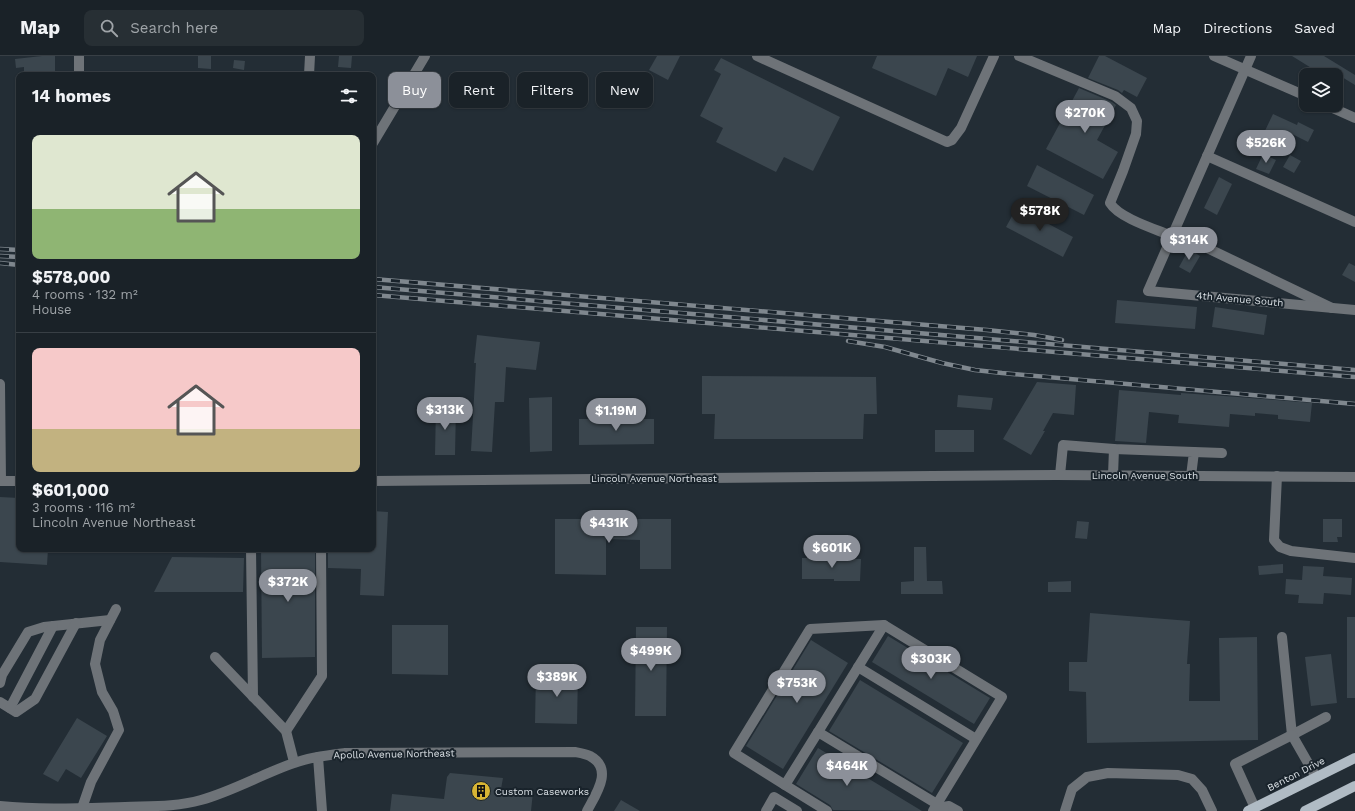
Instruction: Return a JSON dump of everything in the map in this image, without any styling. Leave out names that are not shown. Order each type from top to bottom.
[{"type":"main road","name":"Benton Drive","points":[[1252,809],[1355,758]]},
{"type":"main road","points":[[1305,811],[1355,786]]},
{"type":"street","points":[[79,56],[79,72]]},
{"type":"street","points":[[309,72],[310,56]]},
{"type":"street","points":[[376,138],[425,56]]},
{"type":"street","points":[[757,56],[947,142],[952,140],[961,128],[994,56]]},
{"type":"street","name":"4th Avenue South","points":[[1019,56],[1116,96],[1131,108],[1137,121],[1136,134],[1124,171],[1110,202],[1114,209],[1123,215],[1172,236],[1203,246],[1332,308]]},
{"type":"street","points":[[1214,56],[1299,93]]},
{"type":"street","points":[[1172,236],[1251,56]]},
{"type":"street","points":[[1342,112],[1355,118]]},
{"type":"street","points":[[1207,156],[1355,222]]},
{"type":"street","name":"4th Avenue South","points":[[1172,236],[1148,291],[1355,310]]},
{"type":"street","points":[[0,384],[0,481],[16,481]]},
{"type":"street","points":[[1060,475],[1062,445],[1114,449],[1222,453]]},
{"type":"street","points":[[1113,475],[1114,449]]},
{"type":"street","points":[[1191,476],[1194,452]]},
{"type":"street","name":"Lincoln Avenue South","points":[[935,476],[1113,475],[1355,477]]},
{"type":"street","name":"Lincoln Avenue Northeast","points":[[376,481],[935,476]]},
{"type":"street","points":[[1277,476],[1274,540],[1280,547],[1291,551],[1355,558]]},
{"type":"street","points":[[251,552],[253,697]]},
{"type":"street","points":[[286,731],[322,676],[321,552]]},
{"type":"street","points":[[81,810],[91,782],[119,730],[113,711],[102,692],[95,664],[100,640],[116,609]]},
{"type":"street","points":[[0,683],[2,675],[28,632],[44,627],[110,620]]},
{"type":"street","points":[[0,702],[16,712],[35,699],[76,623]]},
{"type":"street","points":[[785,785],[884,625]]},
{"type":"street","points":[[827,811],[734,753],[810,629],[884,625],[1002,697],[976,739],[939,808]]},
{"type":"street","points":[[10,708],[53,626]]},
{"type":"street","points":[[1282,637],[1292,735],[1316,777]]},
{"type":"street","points":[[215,657],[286,731],[294,762]]},
{"type":"street","points":[[858,667],[976,739]]},
{"type":"street","points":[[1252,809],[1235,764],[1326,717]]},
{"type":"street","points":[[818,732],[939,808],[949,806],[958,811]]},
{"type":"street","name":"Apollo Avenue Northeast","points":[[0,806],[15,808],[81,810],[178,805],[199,801],[228,792],[294,762],[344,753],[575,752],[590,756],[601,766],[603,776],[587,811]]},
{"type":"street","points":[[318,757],[322,811]]},
{"type":"street","points":[[1065,811],[1072,790],[1077,785],[1087,777],[1108,773],[1178,775],[1192,779],[1202,790],[1212,811]]},
{"type":"street","points":[[766,811],[774,797],[797,811]]},
{"type":"building","points":[[55,56],[55,72],[24,72],[24,67],[16,68],[15,59]]},
{"type":"building","points":[[198,56],[211,56],[211,69],[198,68]]},
{"type":"building","points":[[339,56],[352,56],[351,68],[338,67]]},
{"type":"building","points":[[657,56],[680,56],[668,80],[649,70]]},
{"type":"building","points":[[877,56],[977,56],[968,77],[948,68],[936,96],[872,68]]},
{"type":"building","points":[[1099,56],[1105,56],[1147,78],[1137,97],[1124,90],[1122,93],[1088,78]]},
{"type":"building","points":[[1292,56],[1324,56],[1355,75],[1355,85],[1343,78],[1343,68],[1311,68]]},
{"type":"building","points":[[721,58],[840,117],[813,171],[784,157],[776,172],[716,142],[723,128],[700,116],[721,74],[714,70]]},
{"type":"building","points":[[234,60],[245,61],[244,70],[233,68]]},
{"type":"building","points":[[1079,88],[1116,105],[1097,140],[1118,152],[1103,179],[1046,149]]},
{"type":"building","points":[[1273,114],[1297,125],[1298,122],[1314,130],[1308,142],[1286,131],[1280,143],[1263,135]]},
{"type":"building","points":[[1263,154],[1276,160],[1269,174],[1256,169]]},
{"type":"building","points":[[1290,155],[1301,161],[1294,173],[1283,167]]},
{"type":"building","points":[[1037,165],[1094,195],[1084,215],[1027,186]]},
{"type":"building","points":[[1219,177],[1232,184],[1217,215],[1204,208]]},
{"type":"building","points":[[1017,207],[1073,237],[1063,257],[1006,227]]},
{"type":"building","points":[[1189,249],[1200,256],[1190,273],[1179,267]]},
{"type":"building","points":[[1349,263],[1355,266],[1355,282],[1342,275]]},
{"type":"building","points":[[1117,300],[1197,307],[1195,329],[1115,323]]},
{"type":"building","points":[[1215,307],[1267,315],[1264,335],[1212,327]]},
{"type":"building","points":[[477,335],[540,342],[536,370],[506,367],[504,402],[495,402],[492,452],[471,451],[476,363],[474,363]]},
{"type":"building","points":[[702,376],[876,377],[877,414],[864,414],[863,439],[714,439],[715,414],[702,414]]},
{"type":"building","points":[[1037,382],[1076,385],[1074,415],[1053,413],[1043,431],[1045,431],[1031,455],[1003,439]]},
{"type":"building","points":[[1119,390],[1312,403],[1310,422],[1278,419],[1278,415],[1255,413],[1255,416],[1230,414],[1229,427],[1178,423],[1179,415],[1149,412],[1146,443],[1115,441]]},
{"type":"building","points":[[958,395],[993,398],[991,410],[957,407]]},
{"type":"building","points":[[552,397],[552,451],[530,452],[529,398]]},
{"type":"building","points":[[436,406],[456,407],[455,455],[435,455]]},
{"type":"building","points":[[579,419],[654,419],[654,444],[579,445]]},
{"type":"building","points":[[935,430],[974,430],[974,452],[935,452]]},
{"type":"building","points":[[0,497],[16,498],[16,552],[48,552],[47,565],[0,562]]},
{"type":"building","points":[[376,511],[388,512],[384,596],[360,595],[361,569],[328,568],[328,552],[376,552]]},
{"type":"building","points":[[555,519],[671,519],[671,569],[640,569],[640,540],[606,539],[606,575],[555,574]]},
{"type":"building","points":[[1323,519],[1342,519],[1342,537],[1337,537],[1338,542],[1323,542]]},
{"type":"building","points":[[1077,521],[1089,522],[1087,539],[1075,538]]},
{"type":"building","points":[[914,547],[926,547],[927,581],[942,581],[943,594],[901,594],[901,582],[914,581]]},
{"type":"building","points":[[261,552],[315,552],[315,657],[262,658]]},
{"type":"building","points":[[818,555],[832,555],[832,558],[861,559],[860,581],[802,579],[802,558],[819,558]]},
{"type":"building","points":[[172,557],[244,558],[243,592],[154,592]]},
{"type":"building","points":[[1283,564],[1283,573],[1259,575],[1258,566]]},
{"type":"building","points":[[1303,566],[1324,567],[1323,576],[1352,578],[1351,595],[1324,593],[1323,604],[1298,603],[1299,595],[1285,594],[1286,579],[1302,580]]},
{"type":"building","points":[[1071,581],[1071,592],[1048,592],[1048,582]]},
{"type":"building","points":[[1090,613],[1190,621],[1187,664],[1190,664],[1189,701],[1220,701],[1219,638],[1257,637],[1258,740],[1087,743],[1086,692],[1069,691],[1069,662],[1087,662]]},
{"type":"building","points":[[1347,617],[1355,617],[1355,698],[1347,698]]},
{"type":"building","points":[[392,625],[448,625],[448,675],[392,674]]},
{"type":"building","points":[[636,627],[667,627],[666,716],[635,716]]},
{"type":"building","points":[[888,636],[990,698],[974,724],[872,662]]},
{"type":"building","points":[[811,640],[848,663],[783,769],[746,746]]},
{"type":"building","points":[[1331,654],[1337,703],[1311,706],[1305,657]]},
{"type":"building","points":[[536,672],[578,672],[577,724],[535,723]]},
{"type":"building","points":[[860,680],[963,743],[932,793],[829,731]]},
{"type":"building","points":[[77,718],[107,736],[81,778],[66,769],[58,782],[43,774]]},
{"type":"building","points":[[818,748],[922,811],[833,810],[830,805],[796,784]]},
{"type":"building","name":"Custom Caseworks","points":[[450,773],[503,778],[501,789],[533,792],[531,811],[390,811],[392,794],[444,799],[447,777]]},
{"type":"building","points":[[621,800],[640,811],[614,811]]},
{"type":"railway","points":[[0,249],[16,250]]},
{"type":"railway","points":[[0,256],[16,257]]},
{"type":"railway","points":[[0,263],[16,265]]},
{"type":"railway","points":[[376,279],[987,330],[1034,335],[1062,340]]},
{"type":"railway","points":[[376,287],[1355,370]]},
{"type":"railway","points":[[376,295],[1355,377]]},
{"type":"railway","points":[[848,341],[885,347],[942,363],[975,370],[1355,404]]},
{"type":"place","name":"Custom Caseworks","points":[[481,791]]}]
